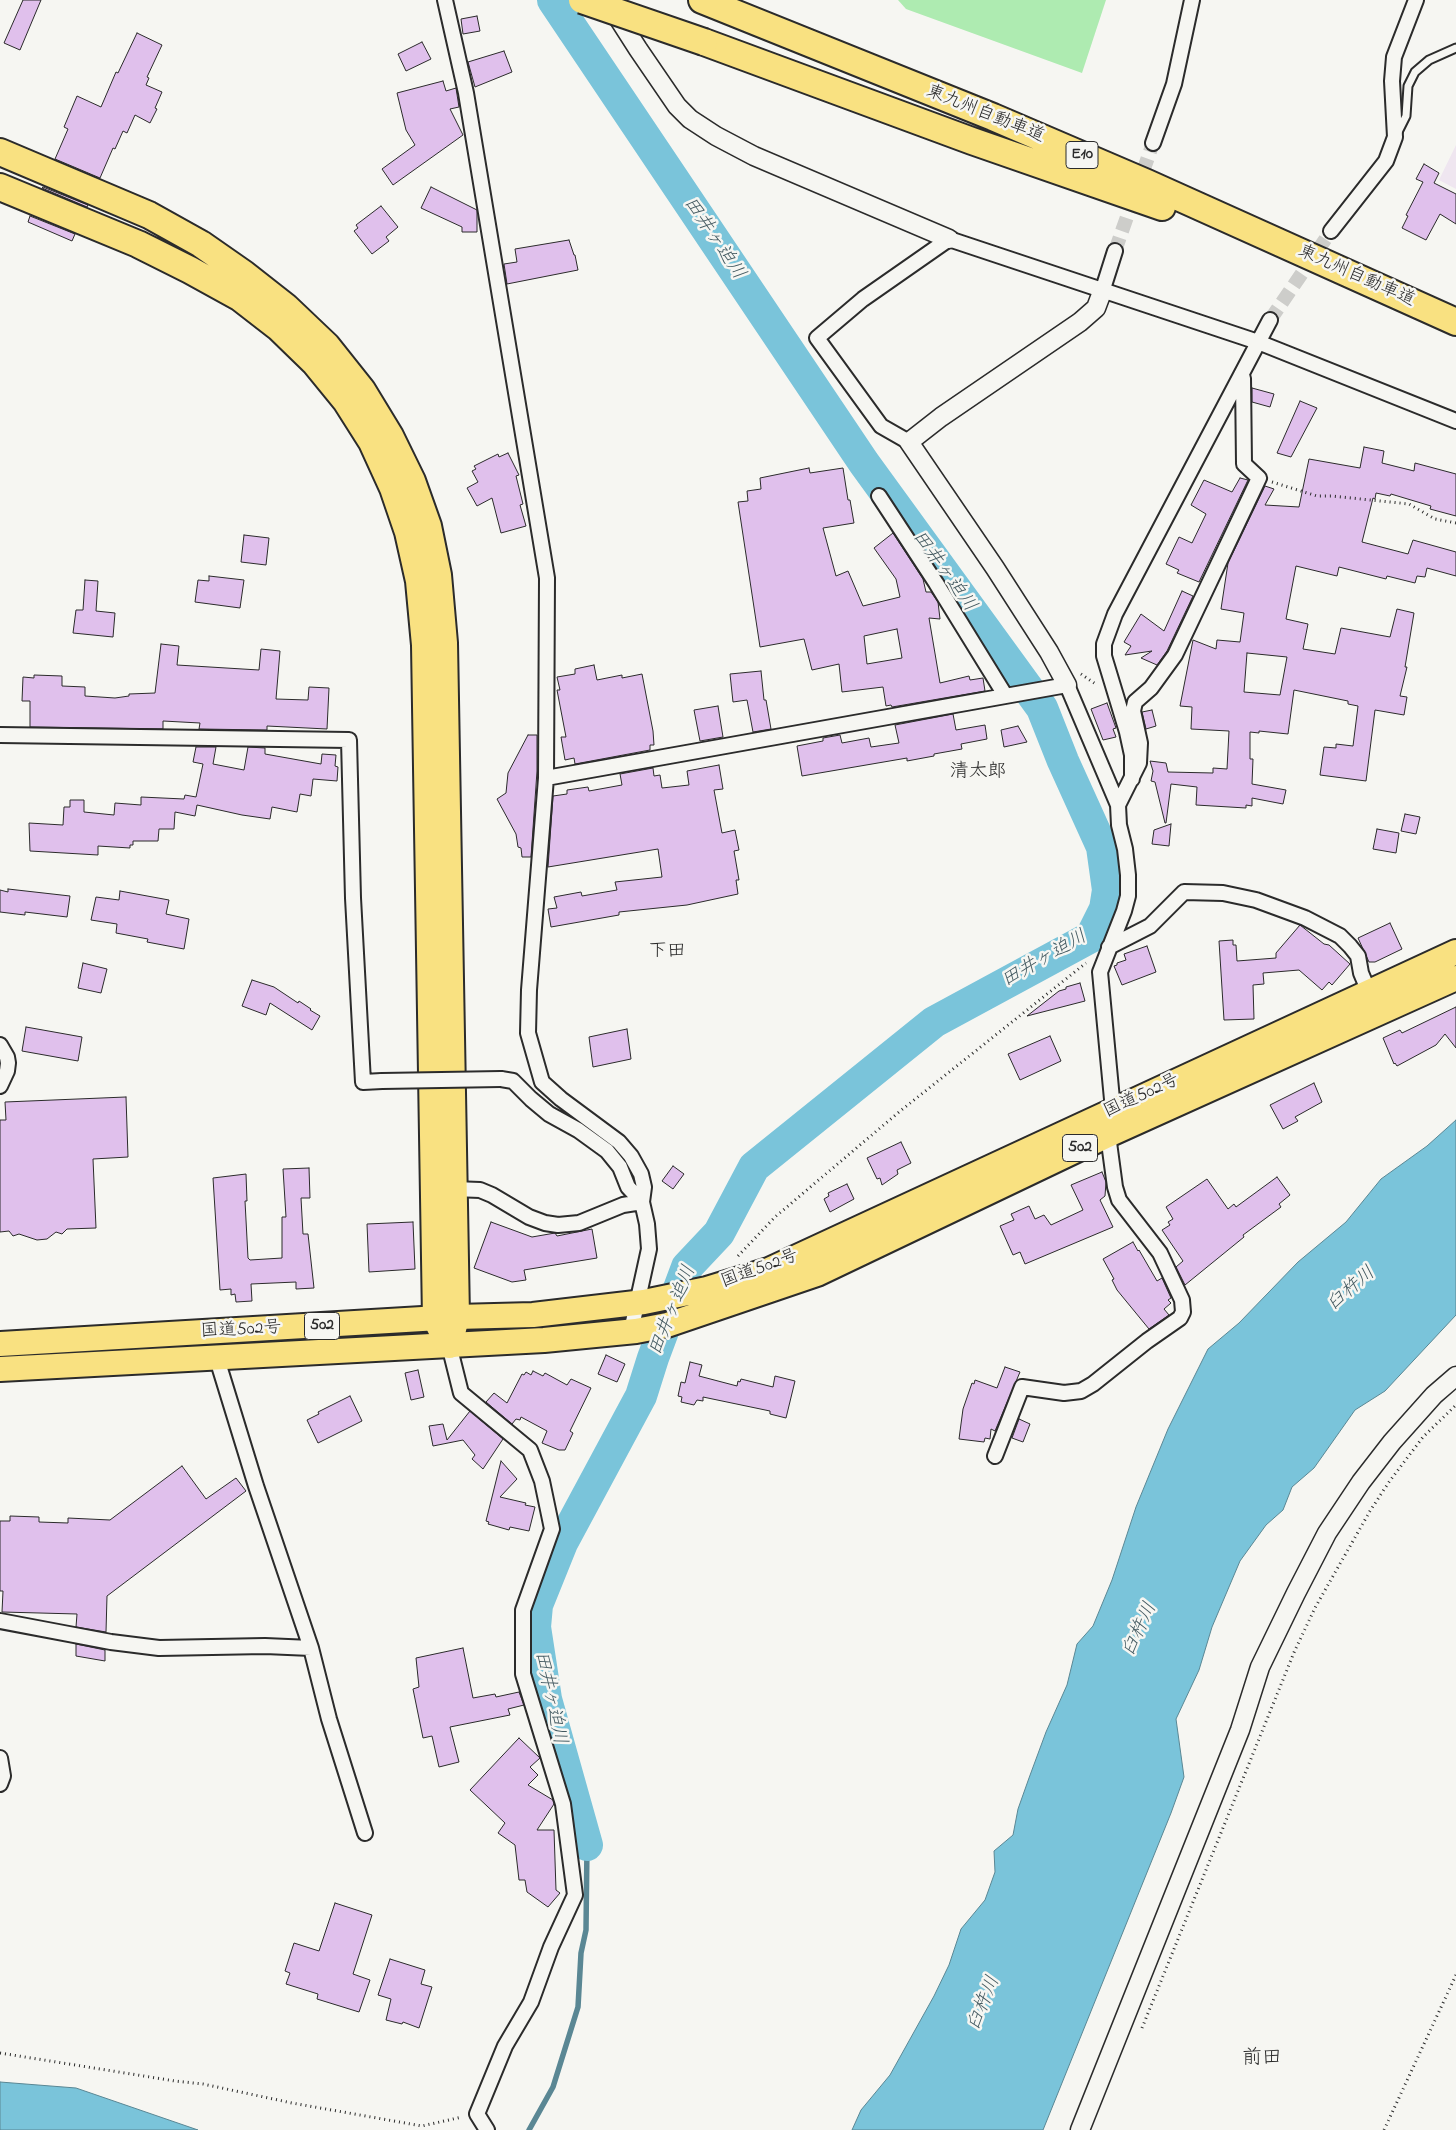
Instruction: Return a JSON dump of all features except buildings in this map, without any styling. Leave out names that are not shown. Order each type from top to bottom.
[{"type":"highway","points":[[582,0],[704,42],[972,141],[1374,284]]},
{"type":"highway","name":"東九州自動車道","points":[[702,0],[994,118],[1147,183],[1456,322]]},
{"type":"highway","points":[[0,152],[149,215],[201,244],[244,274],[286,307],[327,346],[362,390],[390,436],[412,481],[428,526],[438,575],[444,643],[454,1189],[446,1318]]},
{"type":"highway","points":[[0,187],[138,244],[238,297],[272,323],[315,363],[346,401],[372,442],[394,488],[408,532],[419,581],[425,645],[446,1318],[449,1345]]},
{"type":"highway","name":"国道502号","points":[[0,1344],[446,1318],[532,1315],[641,1303],[707,1289],[769,1270],[1456,952]]},
{"type":"highway","name":"国道502号","points":[[0,1370],[544,1340],[633,1331],[667,1325],[817,1274],[1108,1135],[1456,978]]},
{"type":"street","points":[[445,0],[466,93],[547,578],[546,778],[529,990],[528,1034],[542,1082],[561,1099],[619,1142],[632,1156],[641,1174],[644,1187],[642,1202],[647,1224],[649,1248],[641,1303],[633,1331]]},
{"type":"street","points":[[619,0],[615,13],[676,106],[690,119],[716,136],[754,156],[949,240],[1258,342],[1456,421]]},
{"type":"street","points":[[1153,143],[1174,84],[1192,0]]},
{"type":"street","points":[[1331,231],[1386,161],[1395,137],[1392,80],[1394,57],[1416,0]]},
{"type":"street","points":[[949,240],[863,299],[817,338],[881,426],[909,442],[995,568],[1060,680],[1118,805],[1119,825],[1127,866],[1128,896],[1100,972],[1113,1110],[1108,1135],[1116,1194],[1160,1253],[1182,1300],[1180,1318],[1147,1341],[1093,1384],[1081,1390],[1064,1393],[1022,1387],[995,1456]]},
{"type":"street","points":[[909,442],[941,417],[1080,322],[1096,308],[1115,251]]},
{"type":"street","points":[[1132,779],[1130,747],[1104,651],[1115,614],[1270,320]]},
{"type":"street","points":[[1118,805],[1140,763],[1140,743],[1132,711],[1134,702],[1151,688],[1175,655],[1259,478],[1244,464],[1243,374]]},
{"type":"street","points":[[879,496],[1010,694]]},
{"type":"street","points":[[546,778],[1010,694],[1060,680]]},
{"type":"street","points":[[0,735],[350,740],[353,898],[363,1082],[502,1078],[513,1081],[549,1114],[578,1130],[607,1151],[620,1167],[628,1187],[642,1202]]},
{"type":"street","points":[[1109,947],[1150,926],[1184,892],[1223,893],[1256,900],[1306,918],[1340,936],[1358,956],[1361,973],[1369,992]]},
{"type":"street","points":[[0,1045],[7,1057],[8,1063],[7,1071],[0,1086]]},
{"type":"street","points":[[454,1189],[480,1190],[492,1195],[528,1217],[558,1225],[579,1224],[623,1205],[642,1202]]},
{"type":"street","points":[[449,1345],[461,1393],[530,1450],[542,1482],[552,1529],[523,1610],[523,1674],[563,1804],[575,1895],[551,1947],[531,2002],[505,2046],[478,2114],[487,2130]]},
{"type":"street","points":[[217,1359],[256,1486],[311,1648],[329,1719],[365,1834]]},
{"type":"street","points":[[1080,2130],[1230,1756],[1260,1667],[1296,1593],[1327,1533],[1361,1482],[1428,1402],[1456,1376]]},
{"type":"street","points":[[0,1621],[111,1642],[159,1648],[265,1646],[311,1648]]},
{"type":"street","points":[[0,1758],[3,1776],[0,1784]]},
{"type":"lane","points":[[1395,137],[1406,116],[1408,86],[1415,72],[1429,60],[1456,48]]},
{"type":"path","points":[[1259,478],[1317,496],[1410,504],[1435,519],[1456,523]]},
{"type":"path","points":[[1060,680],[1069,666],[1104,690],[1116,692]]},
{"type":"path","points":[[738,1256],[775,1216],[899,1112],[1086,962]]},
{"type":"path","points":[[1140,2032],[1295,1650],[1316,1606],[1370,1511],[1389,1482],[1423,1437],[1456,1404]]},
{"type":"path","points":[[1384,2130],[1456,1975]]},
{"type":"path","points":[[0,2053],[175,2082],[203,2084],[282,2101],[422,2126],[478,2114]]},
{"type":"shaded area","points":[[1456,145],[1456,189],[1439,180]]},
{"type":"green space","points":[[898,0],[1106,0],[1082,73],[906,9]]},
{"type":"water","name":"臼杵川","points":[[1456,1120],[1456,1315],[1385,1391],[1355,1410],[1314,1468],[1292,1487],[1283,1510],[1266,1525],[1240,1561],[1212,1627],[1199,1670],[1176,1719],[1184,1777],[1043,2130],[852,2130],[861,2110],[890,2075],[934,1996],[949,1965],[961,1929],[985,1900],[995,1872],[994,1851],[1013,1835],[1018,1809],[1029,1778],[1046,1732],[1067,1685],[1077,1644],[1093,1626],[1112,1580],[1136,1507],[1168,1429],[1208,1349],[1239,1323],[1298,1262],[1346,1222],[1381,1179],[1427,1146]]},
{"type":"water","points":[[0,2082],[76,2088],[198,2130],[0,2130]]},
{"type":"waterway","name":"田井ヶ迫川","points":[[553,0],[864,463],[1042,708],[1063,761],[1102,847],[1108,890],[1105,909],[1091,937],[934,1022],[754,1167],[719,1233],[687,1267],[641,1396],[562,1543],[537,1605],[535,1627],[546,1699],[587,1845]]},
{"type":"waterway","points":[[529,2130],[553,2087],[578,2007],[581,1953],[586,1930],[587,1845]]},
{"type":"tunnel","points":[[1115,251],[1153,143]]},
{"type":"tunnel","points":[[1270,320],[1331,231]]},
{"type":"district","name":"清太郎","points":[[978,773]]},
{"type":"district","name":"下田","points":[[667,953]]},
{"type":"district","name":"前田","points":[[1262,2060]]}]
